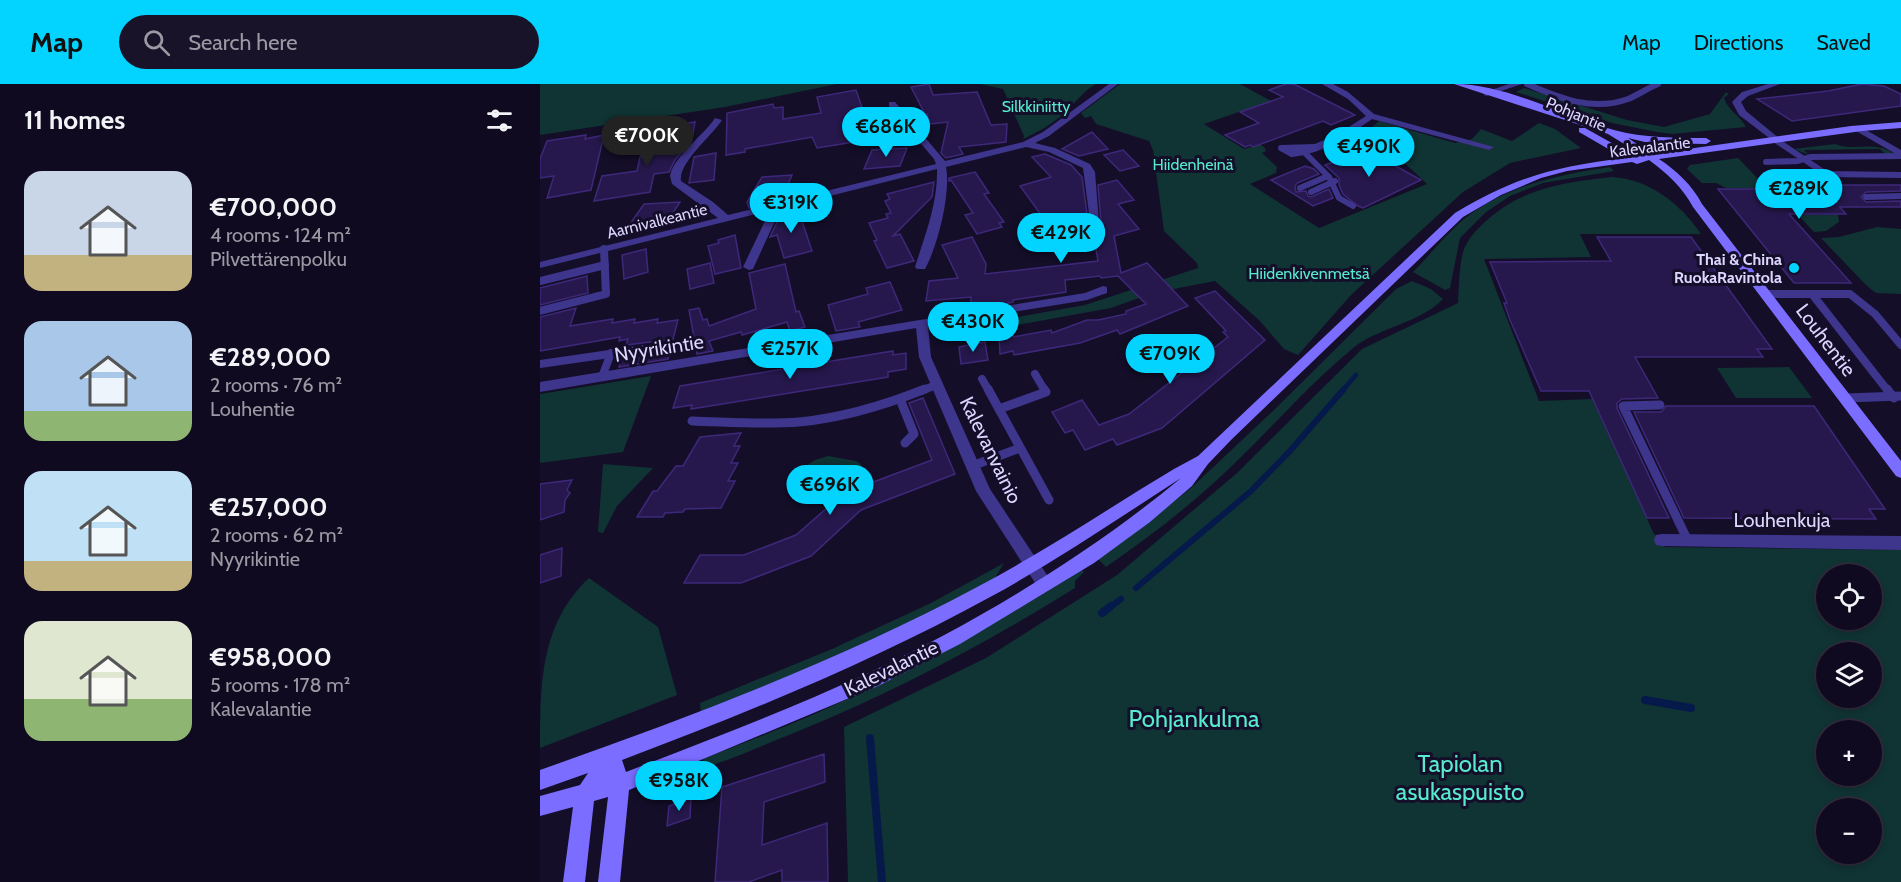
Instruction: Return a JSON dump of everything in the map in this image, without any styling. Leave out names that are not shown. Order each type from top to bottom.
[{"type":"main road","name":"Pohjantie","points":[[1458,84],[1584,131],[1621,151]]},
{"type":"main road","name":"Pohjantie","points":[[1486,93],[1501,95],[1611,132],[1649,140],[1706,141]]},
{"type":"main road","name":"Kalevalantie","points":[[1637,154],[1650,158],[1773,138],[1901,125]]},
{"type":"main road","name":"Pohjantie","points":[[1611,132],[1637,154]]},
{"type":"main road","name":"Kalevalantie","points":[[540,806],[620,784],[873,680],[954,638],[1088,558],[1144,518],[1187,482],[1203,460],[1459,215],[1495,193],[1528,178],[1637,154],[1706,141],[1773,138]]},
{"type":"main road","name":"Kalevalantie","points":[[1520,171],[1569,158],[1621,151]]},
{"type":"main road","name":"Louhentie","points":[[1621,151],[1637,154],[1697,205],[1901,472]]},
{"type":"main road","name":"Louhentie","points":[[1650,158],[1682,184],[1695,198],[1697,205]]},
{"type":"main road","name":"Kalevalantie","points":[[1459,215],[1465,204],[1492,183]]},
{"type":"main road","name":"Kalevalantie","points":[[540,780],[704,721],[820,672],[967,601],[1101,524],[1176,473],[1203,460]]},
{"type":"main road","points":[[609,882],[620,784],[611,754]]},
{"type":"main road","points":[[574,882],[585,795],[611,754]]},
{"type":"street","name":"Aarnivalkeantie","points":[[540,265],[1026,144],[1046,134],[1114,84]]},
{"type":"street","points":[[1326,84],[1343,91],[1371,116],[1489,147]]},
{"type":"street","points":[[1486,93],[1515,84]]},
{"type":"street","points":[[1773,138],[1742,113],[1736,102],[1745,94],[1776,84]]},
{"type":"street","points":[[892,105],[922,137],[942,165],[942,188],[921,267]]},
{"type":"street","points":[[1304,152],[1348,132],[1371,116]]},
{"type":"street","points":[[718,120],[703,141],[680,162],[674,176],[676,182],[709,204],[727,220]]},
{"type":"street","points":[[1859,129],[1901,155]]},
{"type":"street","points":[[1026,144],[1052,150],[1087,166],[1090,172],[1090,194],[1095,221]]},
{"type":"street","points":[[749,267],[770,221],[769,209]]},
{"type":"street","name":"Nyyrikintie","points":[[540,387],[921,325],[1087,296],[1103,290]]},
{"type":"street","name":"Kalevanvainio","points":[[921,325],[925,357],[972,466],[996,512],[1046,584]]},
{"type":"street","name":"Louhenkuja","points":[[1662,540],[1901,543]]},
{"type":"lane","points":[[1527,84],[1571,101],[1593,104],[1629,99],[1658,84]]},
{"type":"lane","points":[[1773,138],[1826,174],[1901,175]]},
{"type":"lane","points":[[1316,147],[1281,148],[1286,154],[1296,156],[1304,152],[1311,162],[1332,178],[1339,198],[1353,206]]},
{"type":"lane","points":[[1766,162],[1810,157],[1901,155]]},
{"type":"lane","points":[[1300,188],[1332,178]]},
{"type":"lane","points":[[1311,192],[1332,178]]},
{"type":"lane","points":[[1866,196],[1901,196]]},
{"type":"lane","points":[[540,311],[606,294],[604,249]]},
{"type":"lane","points":[[540,281],[605,265]]},
{"type":"lane","points":[[1767,294],[1850,294],[1875,314],[1901,345]]},
{"type":"lane","points":[[1812,294],[1898,397]]},
{"type":"lane","points":[[540,364],[665,346]]},
{"type":"lane","points":[[602,377],[611,352]]},
{"type":"lane","points":[[999,409],[1046,392],[1035,374]]},
{"type":"lane","points":[[982,379],[1049,500]]},
{"type":"lane","points":[[692,421],[781,423],[858,412],[936,386]]},
{"type":"lane","points":[[1846,398],[1898,397]]},
{"type":"lane","points":[[900,399],[914,434],[905,443]]},
{"type":"lane","points":[[1660,405],[1623,406],[1688,541]]},
{"type":"lane","points":[[972,466],[1020,448]]},
{"type":"green space","points":[[540,84],[837,84],[725,107],[540,135]]},
{"type":"green space","name":"Silkkiniitty","points":[[980,84],[1096,84],[1058,119],[1023,139],[1024,136],[1003,89]]},
{"type":"green space","name":"Hiidenkivenmetsä","points":[[1120,84],[1240,84],[1271,101],[1204,124],[1244,149],[1260,144],[1265,148],[1266,151],[1262,153],[1277,167],[1276,173],[1250,184],[1319,228],[1427,184],[1369,130],[1379,121],[1455,143],[1472,139],[1481,129],[1512,141],[1539,123],[1555,129],[1581,148],[1510,163],[1463,192],[1351,295],[1298,355],[1284,349],[1260,321],[1215,281],[1153,293],[1111,308],[941,339],[945,330],[1085,305],[1198,268],[1197,263],[1164,231],[1153,150],[1149,141],[1096,124],[1091,116],[1085,118],[1081,113]]},
{"type":"green space","points":[[1524,88],[1627,120],[1664,127],[1710,114],[1726,92],[1729,94],[1724,98],[1726,103],[1746,127],[1672,134],[1657,132],[1612,123],[1516,92]]},
{"type":"green space","points":[[1835,144],[1850,147],[1878,147],[1893,153],[1886,155],[1880,149],[1804,150],[1809,155],[1794,149]]},
{"type":"green space","points":[[1738,158],[1767,188],[1726,188],[1716,183],[1702,183],[1687,169],[1690,165]]},
{"type":"green space","points":[[1610,167],[1614,171],[1543,183],[1510,196],[1486,212],[1460,238],[1450,288],[1445,290],[1413,272],[1451,231],[1481,207],[1534,183]]},
{"type":"green space","name":"Pohjankulma","points":[[1612,177],[1639,183],[1674,203],[1701,234],[1580,234],[1591,257],[1484,259],[1539,401],[1592,399],[1653,532],[1665,547],[1901,550],[1901,882],[848,882],[844,727],[986,658],[1117,575],[1237,473],[1362,349],[1458,303],[1463,252],[1472,236],[1485,222],[1513,201],[1561,184]]},
{"type":"green space","points":[[1798,215],[1838,215],[1839,222],[1826,231],[1814,232]]},
{"type":"green space","points":[[1877,227],[1901,229],[1901,294],[1876,293],[1821,238],[1839,237]]},
{"type":"green space","points":[[1412,281],[1431,289],[1443,299],[1422,314],[1374,335],[1352,349],[1193,501],[1106,567],[1098,559],[1190,489],[1396,289]]},
{"type":"green space","points":[[1789,367],[1812,398],[1736,398],[1717,368]]},
{"type":"green space","points":[[651,376],[623,452],[540,463],[540,394]]},
{"type":"green space","points":[[828,456],[856,461],[861,464],[863,472],[829,483],[809,498],[799,494],[798,471],[815,460]]},
{"type":"green space","points":[[603,464],[653,468],[617,506],[603,533],[598,532]]},
{"type":"green space","points":[[1004,563],[995,578],[933,613],[701,715],[700,703],[832,649],[931,603]]},
{"type":"green space","points":[[1082,570],[1084,572],[1075,581],[1075,588],[1007,629],[938,666],[831,718],[738,756],[704,767],[703,759],[817,713],[919,664],[1018,609]]},
{"type":"green space","points":[[589,578],[658,627],[677,695],[540,748],[543,678],[552,635],[573,596]]},
{"type":"building","points":[[929,84],[933,95],[977,92],[991,125],[1007,124],[1006,142],[959,147],[963,154],[946,158],[941,153],[948,122],[930,124],[927,114],[911,87]]},
{"type":"building","points":[[1286,84],[1294,84],[1355,115],[1331,125],[1323,121],[1253,147],[1250,145],[1245,147],[1225,135],[1259,123],[1240,112],[1283,97],[1269,90]]},
{"type":"building","points":[[1862,84],[1884,86],[1901,94],[1901,106],[1792,121],[1757,99],[1828,91]]},
{"type":"building","points":[[856,90],[866,119],[858,121],[860,141],[817,148],[812,137],[745,149],[745,152],[726,155],[727,113],[773,104],[774,108],[783,107],[783,119],[821,113],[817,97]]},
{"type":"building","points":[[695,122],[692,140],[675,160],[669,172],[654,174],[650,192],[594,201],[602,176],[637,171],[640,157],[650,156],[651,152],[657,151],[659,141],[675,134],[677,125]]},
{"type":"building","points":[[1092,132],[1108,149],[1079,156],[1062,149]]},
{"type":"building","points":[[586,135],[585,139],[604,135],[591,190],[547,198],[554,176],[540,178],[540,159],[547,141]]},
{"type":"building","points":[[907,148],[900,166],[864,169],[872,150]]},
{"type":"building","points":[[1365,149],[1421,180],[1363,208],[1358,206],[1343,194],[1339,178],[1325,165]]},
{"type":"building","points":[[1123,150],[1139,166],[1120,171],[1104,155]]},
{"type":"building","points":[[716,153],[714,180],[689,183],[694,157]]},
{"type":"building","points":[[1045,154],[1071,165],[1082,177],[1088,221],[1094,226],[1101,223],[1098,185],[1117,180],[1134,200],[1118,204],[1139,229],[1114,236],[1121,273],[1147,263],[1188,306],[1120,334],[1117,330],[1080,343],[1014,355],[1013,351],[1000,354],[999,336],[1012,333],[1013,337],[1051,330],[1052,333],[1087,320],[1126,314],[1126,311],[1146,304],[1118,276],[1065,280],[1066,292],[1013,300],[1005,304],[974,307],[971,305],[971,297],[926,301],[929,281],[958,278],[942,245],[972,237],[986,264],[985,274],[1098,261],[1092,227],[1057,237],[1020,186],[1051,177],[1032,157]]},
{"type":"building","points":[[1305,166],[1314,169],[1319,174],[1297,183],[1296,192],[1306,191],[1311,197],[1329,189],[1333,198],[1313,206],[1271,180]]},
{"type":"building","points":[[975,172],[989,193],[984,194],[1004,222],[999,223],[1002,227],[977,234],[965,215],[973,213],[951,180],[949,181],[949,178]]},
{"type":"building","points":[[1765,173],[1806,173],[1815,182],[1827,182],[1829,185],[1901,185],[1901,191],[1866,192],[1861,197],[1866,202],[1901,201],[1901,207],[1840,207],[1846,214],[1789,214],[1851,283],[1794,283],[1718,189],[1780,189]]},
{"type":"building","points":[[792,175],[786,189],[789,198],[749,208],[747,202],[762,177]]},
{"type":"building","points":[[934,182],[932,197],[893,236],[900,234],[914,261],[887,268],[874,241],[877,240],[869,223],[888,218],[886,214],[891,213],[885,201],[890,199],[887,194]]},
{"type":"building","points":[[680,202],[667,222],[630,224],[644,204]]},
{"type":"building","points":[[792,208],[794,214],[799,212],[812,251],[784,258],[777,235],[770,237],[777,222],[776,212]]},
{"type":"building","points":[[735,235],[741,268],[715,274],[708,246]]},
{"type":"building","points":[[1597,237],[1691,237],[1772,349],[1757,349],[1763,357],[1635,357],[1658,398],[1622,399],[1617,403],[1617,408],[1669,518],[1647,518],[1589,391],[1541,391],[1510,320],[1504,303],[1507,303],[1490,262],[1611,261]]},
{"type":"building","points":[[646,249],[648,272],[624,279],[622,255]]},
{"type":"building","points":[[710,263],[714,283],[690,289],[687,269]]},
{"type":"building","points":[[785,264],[796,312],[799,311],[805,327],[790,331],[787,322],[742,335],[741,332],[709,341],[713,351],[697,354],[689,310],[699,308],[703,320],[707,319],[709,326],[756,309],[749,273]]},
{"type":"building","points":[[587,276],[588,293],[540,305],[540,288]]},
{"type":"building","points":[[890,282],[902,310],[858,322],[860,327],[836,331],[828,305],[868,294],[866,288]]},
{"type":"building","points":[[1215,291],[1265,340],[1162,428],[1117,445],[1113,439],[1085,450],[1073,430],[1065,433],[1052,412],[1082,400],[1099,425],[1129,414],[1228,337],[1223,332],[1226,331],[1195,298]]},
{"type":"building","points":[[576,308],[570,326],[613,319],[612,323],[635,319],[634,323],[658,319],[657,323],[678,320],[668,359],[619,367],[622,358],[666,352],[671,346],[665,340],[626,345],[628,339],[619,341],[620,337],[540,351],[540,317]]},
{"type":"building","points":[[985,342],[988,360],[961,364],[959,347]]},
{"type":"building","points":[[893,351],[893,355],[906,353],[906,369],[888,372],[888,377],[691,409],[692,405],[673,408],[680,386]]},
{"type":"building","points":[[923,398],[955,474],[861,510],[811,556],[741,583],[684,583],[700,555],[744,555],[796,535],[844,493],[932,460],[909,403]]},
{"type":"building","points":[[1666,406],[1814,406],[1885,509],[1869,509],[1876,519],[1684,518],[1634,412],[1661,412]]},
{"type":"building","points":[[741,433],[734,446],[740,446],[731,463],[738,463],[728,481],[735,481],[721,508],[685,509],[683,512],[665,513],[663,517],[637,517],[653,491],[657,491],[676,466],[683,466],[700,437]]},
{"type":"building","points":[[572,480],[567,490],[570,493],[565,500],[564,512],[540,520],[540,484]]},
{"type":"building","points":[[562,548],[561,576],[540,583],[540,555]]},
{"type":"building","points":[[824,754],[825,782],[764,802],[762,845],[827,823],[828,882],[782,882],[782,870],[749,882],[715,882],[722,787]]},
{"type":"building","points":[[691,798],[690,818],[667,826],[669,806]]},
{"type":"waterway","points":[[1342,391],[1356,375]]},
{"type":"waterway","points":[[1136,588],[1251,491],[1289,452],[1344,389]]},
{"type":"waterway","points":[[1109,608],[1121,599]]},
{"type":"waterway","points":[[1102,613],[1111,606]]},
{"type":"waterway","points":[[1645,700],[1691,708]]},
{"type":"waterway","points":[[870,738],[882,882]]},
{"type":"place","name":"Thai & China RuokaRavintola","points":[[1794,268]]},
{"type":"park label","name":"Hiidenheinä","points":[[1193,164]]},
{"type":"park label","name":"Tapiolan asukaspuisto","points":[[1460,777]]}]
